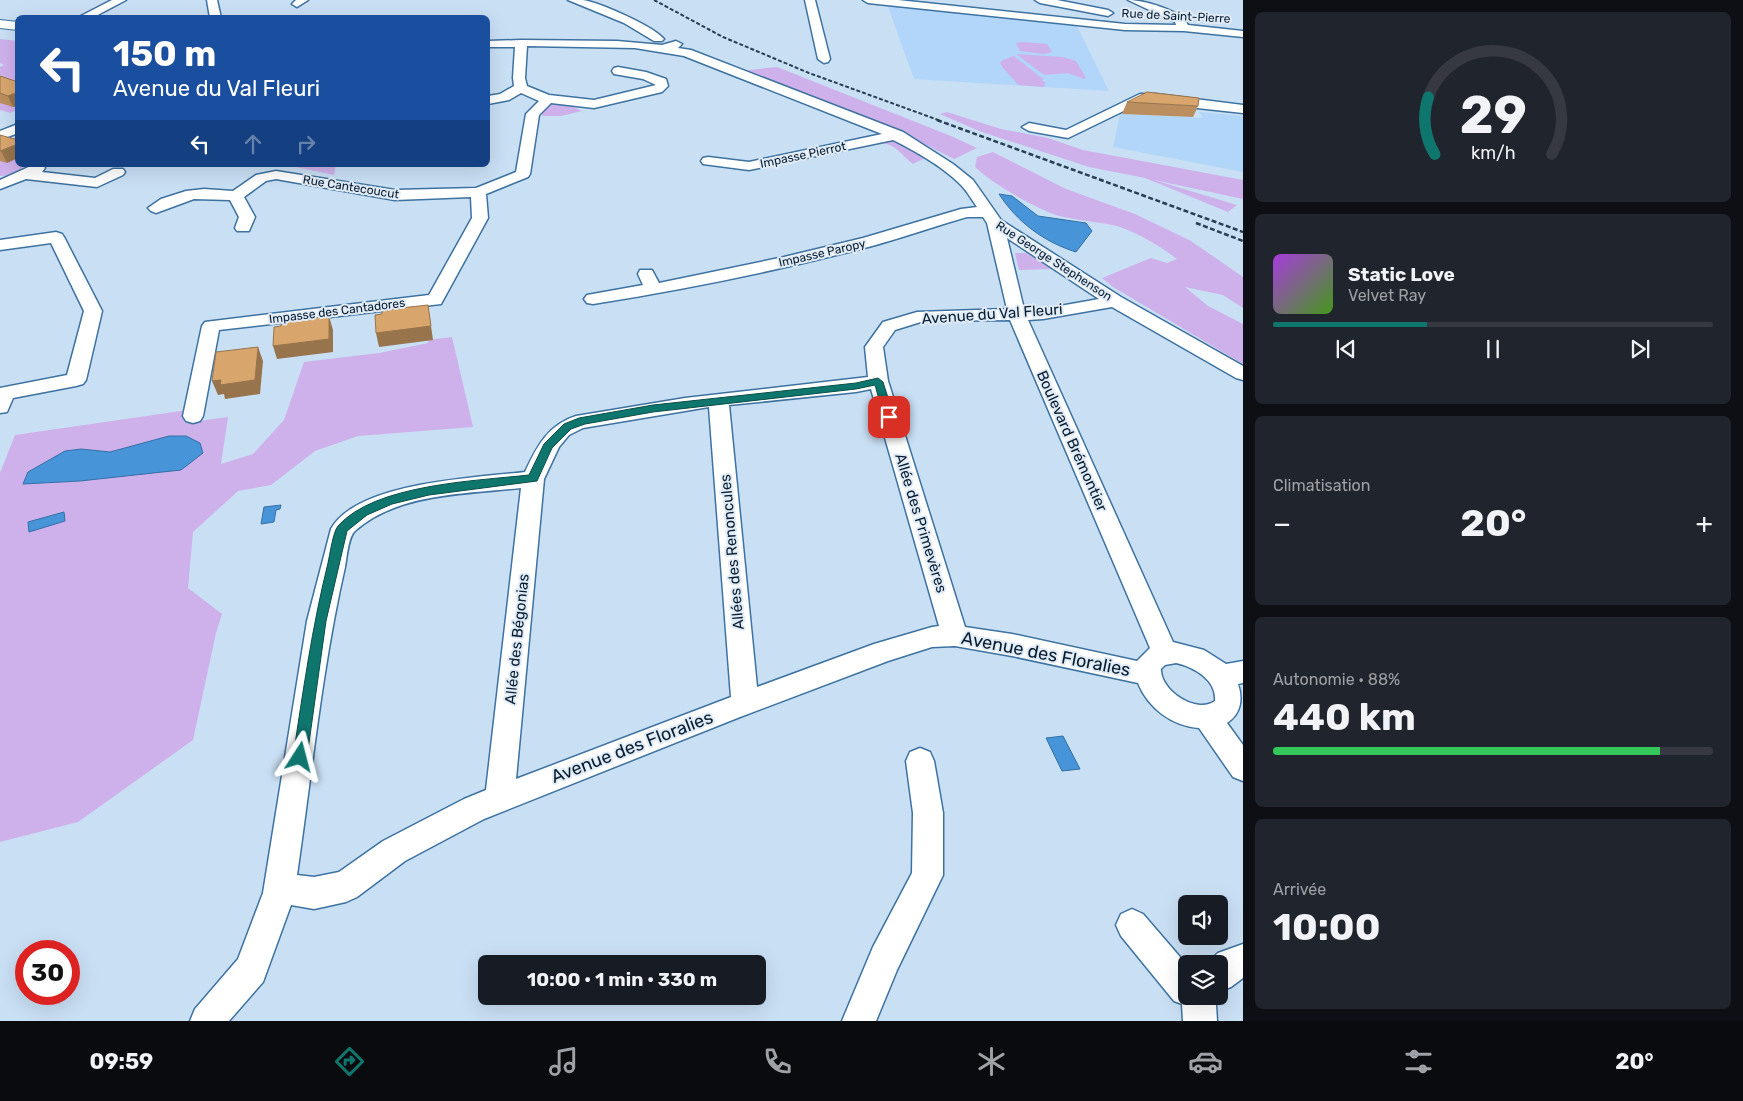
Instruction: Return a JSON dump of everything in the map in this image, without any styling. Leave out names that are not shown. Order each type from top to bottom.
[{"type":"street","points":[[88,15],[121,0]]},
{"type":"street","points":[[212,0],[215,15]]},
{"type":"street","name":"Rue George Stephenson","points":[[573,0],[591,6],[648,32],[660,44],[898,135],[948,166],[968,183],[992,218],[1115,301],[1243,374]]},
{"type":"street","points":[[810,0],[824,59]]},
{"type":"street","name":"Rue de Saint-Pierre","points":[[868,0],[1107,26],[1184,28],[1243,34]]},
{"type":"street","points":[[1043,0],[1157,22],[1169,28]]},
{"type":"street","points":[[1133,0],[1180,20],[1184,28]]},
{"type":"street","points":[[0,24],[15,26]]},
{"type":"street","points":[[521,88],[522,43]]},
{"type":"street","points":[[490,44],[660,44]]},
{"type":"street","points":[[521,88],[534,96],[572,103],[594,104],[658,89],[662,86],[662,82],[658,80],[635,73],[618,71]]},
{"type":"street","points":[[490,100],[504,97],[521,88]]},
{"type":"street","points":[[1029,127],[1068,134],[1140,98],[1155,98],[1243,109]]},
{"type":"street","name":"Rue Cantecoucut","points":[[236,196],[261,178],[276,175],[396,195],[478,192],[523,174],[533,114],[548,99]]},
{"type":"street","points":[[7,130],[15,120]]},
{"type":"street","name":"Impasse Pierrot","points":[[708,161],[749,166],[898,135]]},
{"type":"street","points":[[2,182],[39,167]]},
{"type":"street","points":[[24,174],[97,183],[118,172]]},
{"type":"street","points":[[156,208],[175,198],[206,192],[236,196],[246,217],[243,228]]},
{"type":"street","name":"Impasse des Cantadores","points":[[193,416],[211,326],[435,300],[480,218],[478,192]]},
{"type":"street","name":"Impasse Paropy","points":[[593,299],[650,281],[784,262],[868,242],[966,212],[992,218]]},
{"type":"street","name":"Boulevard Brémontier","points":[[992,218],[1017,315],[1165,653]]},
{"type":"street","points":[[0,245],[56,238],[93,311],[76,380],[6,393],[0,407]]},
{"type":"street","name":"Avenue du Val Fleuri","points":[[878,382],[874,347],[889,326],[923,316],[1043,314],[1115,301]]},
{"type":"street","points":[[207,1021],[251,970],[279,893],[320,621],[342,529],[363,512],[389,500],[429,491],[533,479],[547,446],[568,426],[583,420],[653,408],[878,382]]},
{"type":"street","name":"Allée des Primevères","points":[[878,382],[955,636]]},
{"type":"street","name":"Allées des Renoncules","points":[[719,401],[745,704]]},
{"type":"street","name":"Allée des Bégonias","points":[[500,799],[533,479]]},
{"type":"street","name":"Avenue des Floralies","points":[[279,893],[290,889],[314,892],[346,886],[394,851],[474,809],[883,652],[932,637],[955,636],[1012,645],[1147,674]]},
{"type":"street","points":[[1176,652],[1188,655],[1212,667],[1232,674],[1228,687],[1230,698],[1227,708],[1219,715],[1207,717],[1194,716],[1180,712],[1156,695],[1147,674],[1148,664],[1155,657],[1165,653],[1176,652]]},
{"type":"street","points":[[1207,717],[1243,768]]},
{"type":"street","points":[[859,1021],[885,959],[927,875],[928,813],[920,761]]},
{"type":"street","points":[[1132,925],[1178,980]]},
{"type":"street","points":[[1228,967],[1243,962]]},
{"type":"shaded area","points":[[887,4],[1076,24],[1109,91],[914,79]]},
{"type":"shaded area","points":[[0,39],[15,41],[15,111],[10,113],[0,110],[0,67],[4,65],[0,63]]},
{"type":"shaded area","points":[[1016,43],[1047,44],[1052,52],[1044,54],[1020,51]]},
{"type":"shaded area","points":[[1016,54],[1063,57],[1076,61],[1086,78],[1068,73],[1044,75]]},
{"type":"shaded area","points":[[1014,56],[1044,79],[1041,80],[1045,82],[1044,87],[1018,85],[1000,63]]},
{"type":"shaded area","points":[[777,67],[977,148],[954,159],[901,132],[740,71]]},
{"type":"shaded area","points":[[555,102],[569,105],[582,111],[561,116],[542,116],[543,108],[547,104]]},
{"type":"shaded area","points":[[947,112],[1001,129],[1048,138],[1083,150],[1243,180],[1243,199],[1154,180],[1237,205],[1228,212],[1145,178],[1089,167],[979,131],[940,114]]},
{"type":"shaded area","points":[[1199,112],[1243,116],[1243,172],[1113,147],[1120,114],[1203,118]]},
{"type":"shaded area","points":[[15,137],[15,167],[31,167],[13,175],[0,176],[0,144]]},
{"type":"shaded area","points":[[894,140],[925,158],[913,164],[894,147],[879,143]]},
{"type":"shaded area","points":[[993,152],[1066,189],[1135,214],[1191,241],[1243,277],[1243,308],[1223,295],[1185,287],[1208,306],[1243,324],[1243,364],[1113,287],[1102,278],[1151,258],[1167,263],[1177,259],[1133,232],[1117,226],[1054,214],[1017,196],[992,181],[975,167],[977,157]]},
{"type":"shaded area","points":[[296,167],[336,167],[334,175]]},
{"type":"shaded area","points":[[1015,253],[1026,253],[1052,269],[1019,270]]},
{"type":"shaded area","points":[[452,337],[473,427],[358,436],[315,451],[271,485],[238,491],[193,532],[188,588],[222,614],[216,633],[193,740],[78,822],[0,842],[0,473],[15,435],[188,410],[184,423],[228,417],[221,464],[253,454],[284,420],[304,362],[379,353],[428,343],[428,340]]},
{"type":"water","points":[[999,194],[1012,196],[1038,216],[1086,223],[1092,231],[1076,252],[1064,248],[1032,230],[1014,213]]},
{"type":"water","points":[[169,436],[186,436],[200,443],[203,453],[181,470],[80,481],[23,484],[28,472],[65,451],[81,449],[110,452]]},
{"type":"water","points":[[281,505],[280,509],[276,510],[274,522],[261,524],[264,507]]},
{"type":"water","points":[[64,512],[65,521],[29,532],[28,522]]},
{"type":"water","points":[[1063,736],[1080,769],[1062,771],[1046,738]]},
{"type":"building","points":[[0,76],[15,81],[15,93],[8,96],[0,93]]},
{"type":"building","points":[[1147,92],[1199,98],[1198,106],[1127,102]]},
{"type":"building","points":[[0,135],[15,139],[15,145],[0,151]]},
{"type":"building","points":[[428,305],[431,326],[376,333],[375,315],[382,314],[382,310]]},
{"type":"building","points":[[329,316],[329,339],[273,346],[274,327],[281,326],[282,322]]},
{"type":"building","points":[[258,347],[255,380],[220,385],[221,380],[212,381],[216,352]]},
{"type":"railway","points":[[654,0],[723,37],[809,73],[941,121]]},
{"type":"railway","points":[[937,120],[1243,232]]},
{"type":"railway","points":[[1196,223],[1243,241]]},
{"type":"route","points":[[300,757],[320,621],[342,529],[363,512],[389,500],[429,491],[533,479],[547,446],[568,426],[583,420],[653,408],[878,382],[889,417]]}]
